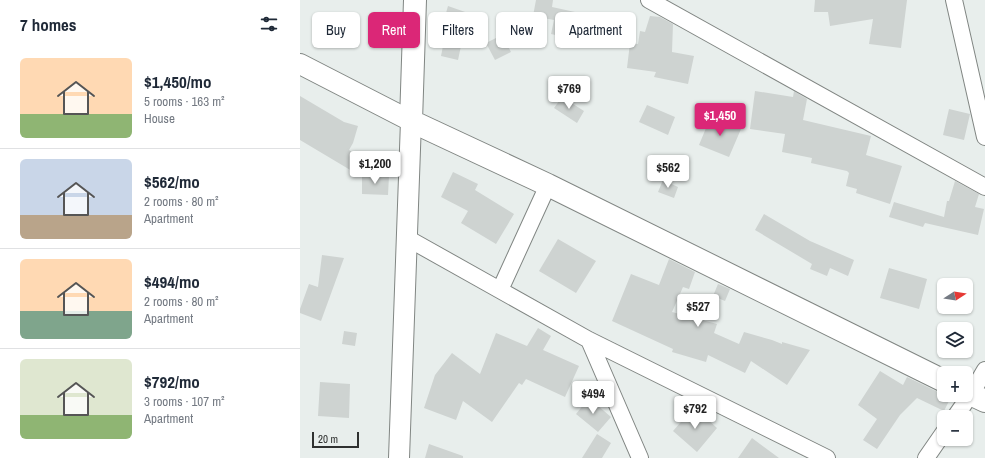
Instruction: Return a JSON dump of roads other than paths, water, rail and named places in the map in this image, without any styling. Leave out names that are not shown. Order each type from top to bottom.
[{"type":"main road","points":[[415,0],[411,121],[548,185],[937,378]]},
{"type":"street","points":[[649,0],[985,187]]},
{"type":"street","points":[[954,0],[982,111],[985,137]]},
{"type":"street","points":[[300,64],[411,121],[399,458]]},
{"type":"street","points":[[500,290],[548,185]]},
{"type":"street","points":[[407,238],[589,340],[827,458]]},
{"type":"street","points":[[589,340],[640,458]]},
{"type":"street","points":[[961,410],[974,396],[985,370]]},
{"type":"street","points":[[926,458],[937,442]]}]
